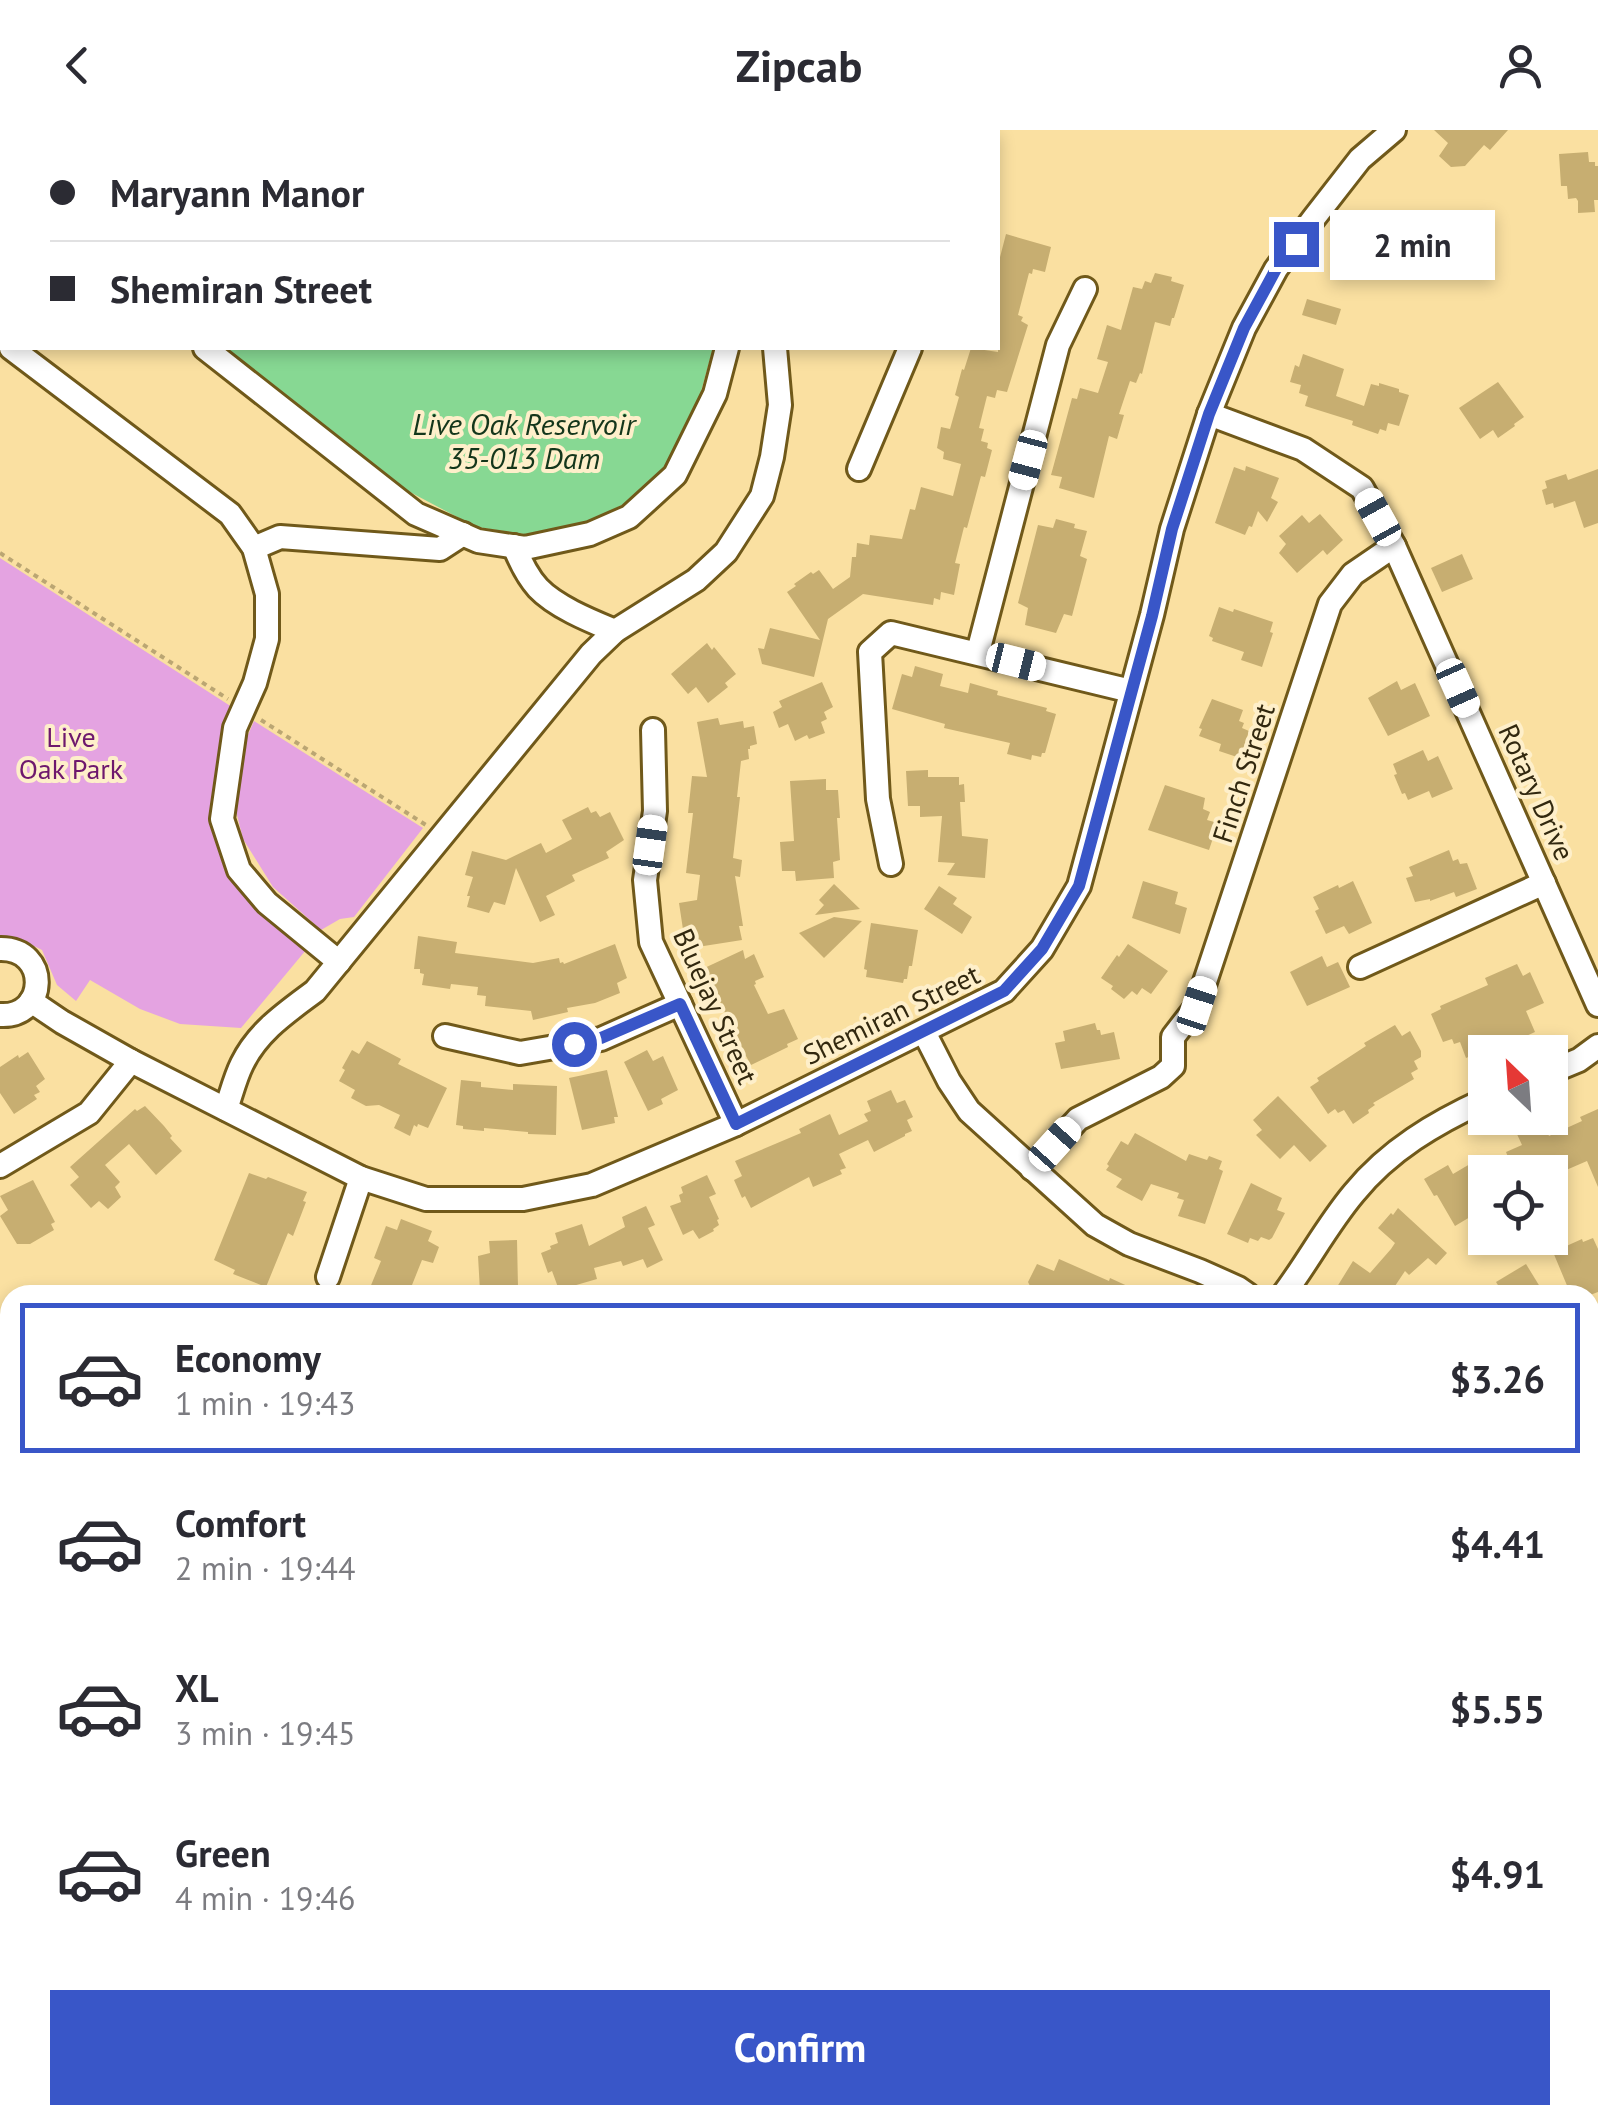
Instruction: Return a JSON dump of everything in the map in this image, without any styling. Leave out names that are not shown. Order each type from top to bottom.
[{"type":"street","name":"Shemiran Street","points":[[31,1001],[131,1061],[362,1178],[426,1199],[522,1199],[592,1185],[736,1124],[1004,991],[1042,949],[1079,886],[1172,529],[1209,414],[1244,328],[1276,269],[1360,159],[1394,130]]},
{"type":"street","points":[[978,652],[1058,344],[1085,289]]},
{"type":"street","points":[[14,350],[230,514],[254,548],[267,594],[268,639],[235,728],[222,820],[239,870],[267,903],[339,962]]},
{"type":"street","points":[[208,350],[416,514],[478,540],[524,548],[590,534],[629,517],[675,475],[716,394],[727,350]]},
{"type":"street","points":[[226,1110],[242,1065],[257,1039],[315,990],[591,654],[616,631],[696,580],[726,552],[762,496],[772,457],[780,405],[775,350]]},
{"type":"street","points":[[859,469],[909,350]]},
{"type":"street","name":"Rotary Drive","points":[[1209,414],[1302,448],[1362,488],[1394,546],[1598,1005]]},
{"type":"street","points":[[254,548],[280,536],[440,549],[463,534]]},
{"type":"street","points":[[514,546],[540,590],[572,611],[616,631]]},
{"type":"street","name":"Finch Street","points":[[1032,1170],[1078,1119],[1168,1072],[1174,1060],[1173,1038],[1197,1006],[1330,604],[1354,574],[1394,546]]},
{"type":"street","points":[[891,864],[878,799],[870,652],[891,634],[1131,690]]},
{"type":"street","name":"Bluejay Street","points":[[653,730],[655,810],[645,880],[651,942],[736,1124]]},
{"type":"street","points":[[1360,967],[1544,883]]},
{"type":"street","points":[[0,949],[26,956],[37,984],[31,1001],[19,1012],[0,1014]]},
{"type":"street","points":[[445,1036],[520,1054],[601,1038],[680,1004]]},
{"type":"street","points":[[924,1032],[969,1112],[1096,1225],[1129,1244],[1229,1285]]},
{"type":"street","points":[[1568,1065],[1598,1046]]},
{"type":"street","points":[[0,1166],[89,1113],[131,1061]]},
{"type":"street","points":[[1291,1285],[1353,1194],[1380,1166],[1404,1144],[1468,1108]]},
{"type":"street","points":[[328,1277],[362,1178]]},
{"type":"path","points":[[0,553],[443,836]]},
{"type":"green space","name":"Live Oak Park","points":[[0,558],[232,707],[218,758],[216,804],[220,836],[306,950],[241,1028],[180,1024],[140,1009],[90,980],[76,1001],[57,985],[42,950],[24,941],[0,938]]},
{"type":"green space","points":[[254,721],[423,828],[354,917],[340,919],[321,930],[273,887],[243,839],[234,803],[241,751]]},
{"type":"water","name":"Live Oak Reservoir 35-013 Dam","points":[[226,350],[712,350],[694,417],[666,465],[628,502],[581,526],[530,535],[476,527],[408,491]]},
{"type":"building","points":[[1434,130],[1508,130],[1490,150],[1484,145],[1465,166],[1451,167],[1439,156],[1448,143]]},
{"type":"building","points":[[1588,152],[1589,162],[1598,166],[1598,200],[1594,200],[1595,212],[1578,213],[1578,201],[1568,199],[1567,186],[1561,186],[1559,154]]},
{"type":"building","points":[[1006,234],[1051,247],[1045,272],[1033,269],[1029,273],[1018,315],[1028,325],[1007,392],[997,390],[995,398],[987,396],[979,428],[984,429],[981,441],[992,450],[967,528],[964,527],[955,563],[960,564],[954,595],[941,592],[940,600],[934,598],[933,605],[863,594],[828,619],[814,677],[762,664],[758,648],[764,649],[770,628],[820,640],[787,592],[794,584],[819,570],[833,589],[850,577],[857,543],[869,545],[870,535],[902,539],[921,487],[953,496],[961,464],[943,459],[944,452],[937,448],[941,427],[950,429],[959,397],[955,395],[970,350],[1000,350],[1000,257]]},
{"type":"building","points":[[1155,273],[1184,285],[1170,326],[1155,322],[1142,374],[1136,383],[1130,381],[1119,414],[1124,415],[1117,439],[1109,436],[1094,498],[1059,488],[1062,477],[1051,475],[1072,398],[1077,399],[1080,388],[1098,393],[1108,362],[1097,359],[1107,325],[1121,330],[1133,287],[1142,289],[1145,281],[1151,283]]},
{"type":"building","points":[[1307,299],[1341,309],[1336,325],[1302,315]]},
{"type":"building","points":[[1303,354],[1344,369],[1336,396],[1364,406],[1371,384],[1379,383],[1409,395],[1399,426],[1388,423],[1386,431],[1380,429],[1378,434],[1352,425],[1353,421],[1305,406],[1308,396],[1299,393],[1301,385],[1290,382]]},
{"type":"building","points":[[1498,382],[1524,417],[1498,438],[1493,430],[1480,439],[1459,408]]},
{"type":"building","points":[[1246,466],[1279,478],[1271,498],[1278,502],[1267,522],[1258,511],[1245,535],[1215,523],[1234,467],[1245,471]]},
{"type":"building","points":[[1598,469],[1598,523],[1584,528],[1575,501],[1554,508],[1553,503],[1546,505],[1542,490],[1547,488],[1545,481],[1566,474],[1568,480]]},
{"type":"building","points":[[1320,514],[1343,540],[1327,555],[1323,550],[1297,573],[1279,553],[1286,544],[1279,536],[1302,515],[1309,523]]},
{"type":"building","points":[[1056,519],[1087,531],[1080,556],[1087,559],[1072,616],[1064,614],[1056,633],[1025,625],[1028,608],[1018,603],[1038,525],[1053,528]]},
{"type":"building","points":[[1462,554],[1473,579],[1442,592],[1431,568]]},
{"type":"building","points":[[1219,607],[1273,622],[1262,667],[1241,660],[1244,652],[1212,641],[1209,636]]},
{"type":"building","points":[[707,643],[736,674],[725,683],[728,687],[708,703],[696,687],[688,694],[671,674]]},
{"type":"building","points":[[915,666],[943,674],[940,686],[968,693],[970,683],[1056,714],[1045,753],[1041,757],[1032,755],[1031,760],[1007,754],[1010,743],[944,728],[945,724],[892,709],[902,674],[912,677]]},
{"type":"building","points":[[1397,681],[1401,690],[1415,683],[1430,716],[1388,736],[1368,698]]},
{"type":"building","points":[[822,682],[833,707],[824,712],[827,719],[821,722],[825,733],[795,741],[788,724],[779,728],[773,712],[782,707],[779,701]]},
{"type":"building","points":[[1212,699],[1243,710],[1239,721],[1249,731],[1240,758],[1219,751],[1221,744],[1199,736]]},
{"type":"building","points":[[718,718],[720,725],[743,721],[744,728],[754,726],[757,744],[748,749],[749,759],[741,761],[737,797],[733,858],[742,860],[740,877],[735,876],[742,940],[691,948],[689,935],[684,936],[679,903],[697,900],[700,875],[686,873],[693,813],[688,813],[692,776],[707,777],[697,722]]},
{"type":"building","points":[[1423,750],[1428,761],[1438,756],[1453,789],[1432,798],[1429,791],[1408,800],[1394,775],[1397,774],[1393,764]]},
{"type":"building","points":[[928,770],[928,777],[959,777],[959,785],[964,784],[965,802],[960,802],[962,836],[988,839],[985,878],[947,875],[955,863],[938,862],[942,816],[920,817],[920,806],[908,806],[906,771]]},
{"type":"building","points":[[826,779],[826,790],[838,790],[840,860],[833,862],[834,878],[796,881],[795,871],[782,871],[780,842],[794,841],[790,781]]},
{"type":"building","points":[[1165,785],[1205,798],[1203,809],[1210,812],[1207,820],[1218,823],[1209,850],[1148,830]]},
{"type":"building","points":[[588,807],[600,817],[610,812],[624,840],[606,852],[609,858],[572,875],[575,881],[546,896],[555,915],[540,922],[516,868],[505,905],[494,902],[489,913],[467,907],[473,877],[465,875],[472,851],[506,860],[541,843],[546,853],[572,839],[562,820]]},
{"type":"building","points":[[1449,850],[1453,861],[1467,863],[1477,889],[1456,897],[1454,892],[1415,902],[1406,878],[1413,876],[1409,867]]},
{"type":"building","points":[[1143,881],[1178,892],[1175,904],[1187,908],[1180,934],[1132,918]]},
{"type":"building","points":[[1353,881],[1372,923],[1349,934],[1344,926],[1326,934],[1313,897]]},
{"type":"building","points":[[834,884],[860,909],[815,915],[824,905],[819,900]]},
{"type":"building","points":[[939,886],[957,898],[953,904],[972,917],[962,934],[924,909]]},
{"type":"building","points":[[834,917],[862,921],[824,958],[799,933]]},
{"type":"building","points":[[871,923],[918,930],[912,966],[903,983],[866,977]]},
{"type":"building","points":[[418,936],[457,942],[455,953],[533,963],[559,958],[564,964],[615,944],[627,978],[617,983],[620,993],[533,1020],[531,1011],[485,1006],[486,996],[477,995],[478,987],[422,985],[424,974],[414,969]]},
{"type":"building","points":[[1128,944],[1168,971],[1151,994],[1142,988],[1137,995],[1132,991],[1124,999],[1101,978]]},
{"type":"building","points":[[743,950],[745,959],[754,954],[764,977],[754,985],[768,1014],[784,1009],[798,1039],[751,1065],[727,1025],[730,1024],[717,995],[710,996],[698,971]]},
{"type":"building","points":[[1322,956],[1327,967],[1338,962],[1350,987],[1307,1006],[1290,972]]},
{"type":"building","points":[[1517,964],[1523,976],[1530,972],[1544,1003],[1526,1011],[1535,1032],[1468,1035],[1466,1058],[1460,1042],[1443,1042],[1431,1014],[1440,1006],[1488,985],[1485,978]]},
{"type":"building","points":[[1095,1023],[1101,1035],[1114,1032],[1120,1059],[1061,1069],[1055,1043],[1065,1041],[1063,1031]]},
{"type":"building","points":[[1395,1025],[1402,1036],[1410,1031],[1421,1051],[1421,1057],[1414,1061],[1418,1069],[1411,1073],[1414,1079],[1373,1103],[1369,1113],[1353,1124],[1344,1110],[1338,1113],[1335,1109],[1328,1114],[1310,1087],[1319,1081],[1317,1078],[1366,1046],[1364,1043]]},
{"type":"building","points":[[367,1041],[401,1059],[398,1064],[447,1088],[428,1128],[414,1125],[410,1136],[394,1128],[400,1115],[351,1098],[355,1090],[339,1081],[352,1050],[359,1054]]},
{"type":"building","points":[[647,1050],[653,1061],[663,1056],[678,1090],[648,1111],[624,1062]]},
{"type":"building","points":[[28,1052],[45,1079],[36,1086],[40,1092],[34,1095],[37,1099],[14,1114],[0,1093],[0,1067]]},
{"type":"building","points":[[607,1070],[618,1117],[614,1117],[615,1123],[582,1130],[569,1078]]},
{"type":"building","points":[[461,1080],[481,1082],[481,1087],[513,1090],[513,1084],[557,1086],[556,1135],[463,1129],[456,1125]]},
{"type":"building","points":[[891,1090],[897,1103],[905,1100],[913,1117],[907,1120],[912,1131],[874,1152],[868,1140],[839,1154],[846,1168],[840,1170],[842,1174],[813,1187],[809,1177],[751,1208],[745,1196],[742,1198],[734,1180],[742,1176],[735,1161],[801,1133],[799,1129],[830,1114],[839,1135],[868,1121],[864,1114],[871,1111],[867,1101]]},
{"type":"building","points":[[1278,1096],[1327,1146],[1310,1162],[1294,1145],[1280,1159],[1256,1135],[1262,1130],[1253,1120]]},
{"type":"building","points":[[145,1106],[182,1151],[156,1175],[129,1144],[105,1165],[120,1182],[115,1187],[121,1197],[108,1209],[99,1201],[91,1208],[70,1185],[79,1177],[70,1167],[135,1109]]},
{"type":"building","points":[[1598,1109],[1598,1187],[1587,1161],[1568,1169],[1568,1155],[1507,1155],[1506,1152],[1522,1145],[1517,1135],[1568,1135],[1568,1127],[1582,1121],[1580,1117]]},
{"type":"building","points":[[1135,1133],[1186,1161],[1189,1154],[1222,1161],[1219,1169],[1223,1171],[1205,1224],[1178,1216],[1184,1200],[1177,1198],[1179,1193],[1151,1184],[1142,1201],[1116,1187],[1122,1179],[1106,1170],[1107,1164],[1121,1141],[1128,1145]]},
{"type":"building","points":[[1448,1165],[1453,1174],[1468,1165],[1468,1218],[1455,1226],[1424,1179]]},
{"type":"building","points":[[249,1173],[307,1192],[293,1236],[288,1233],[267,1285],[233,1274],[235,1270],[214,1260]]},
{"type":"building","points":[[707,1175],[716,1194],[709,1197],[719,1225],[699,1239],[693,1230],[683,1235],[670,1206],[681,1202],[681,1187]]},
{"type":"building","points":[[33,1180],[55,1222],[51,1224],[54,1230],[30,1244],[17,1244],[0,1216],[8,1210],[0,1196]]},
{"type":"building","points":[[1251,1183],[1282,1198],[1277,1210],[1285,1213],[1272,1238],[1250,1238],[1248,1243],[1227,1234]]},
{"type":"building","points":[[646,1206],[655,1225],[648,1228],[663,1260],[647,1268],[643,1259],[623,1266],[621,1261],[594,1268],[597,1279],[557,1285],[541,1253],[558,1243],[555,1233],[582,1224],[589,1246],[625,1227],[622,1217]]},
{"type":"building","points":[[1398,1208],[1447,1253],[1436,1265],[1428,1258],[1409,1275],[1405,1271],[1396,1285],[1338,1285],[1353,1261],[1370,1273],[1391,1249],[1395,1243],[1378,1228]]},
{"type":"building","points":[[401,1219],[432,1231],[428,1241],[439,1247],[433,1263],[422,1260],[412,1285],[371,1285],[381,1261],[374,1258],[386,1226],[397,1230]]},
{"type":"building","points":[[1593,1238],[1598,1249],[1598,1285],[1567,1285],[1554,1255],[1568,1255],[1568,1245],[1582,1239],[1583,1242]]},
{"type":"building","points":[[517,1240],[518,1285],[480,1285],[478,1256],[490,1253],[489,1241]]},
{"type":"building","points":[[1059,1259],[1125,1285],[1028,1282],[1037,1264],[1054,1271]]},
{"type":"building","points":[[1526,1264],[1539,1285],[1498,1285],[1496,1282]]},
{"type":"route","points":[[574,1044],[601,1038],[680,1004],[736,1124],[1004,991],[1042,949],[1079,886],[1172,529],[1209,414],[1244,328],[1276,269],[1296,244]]}]
